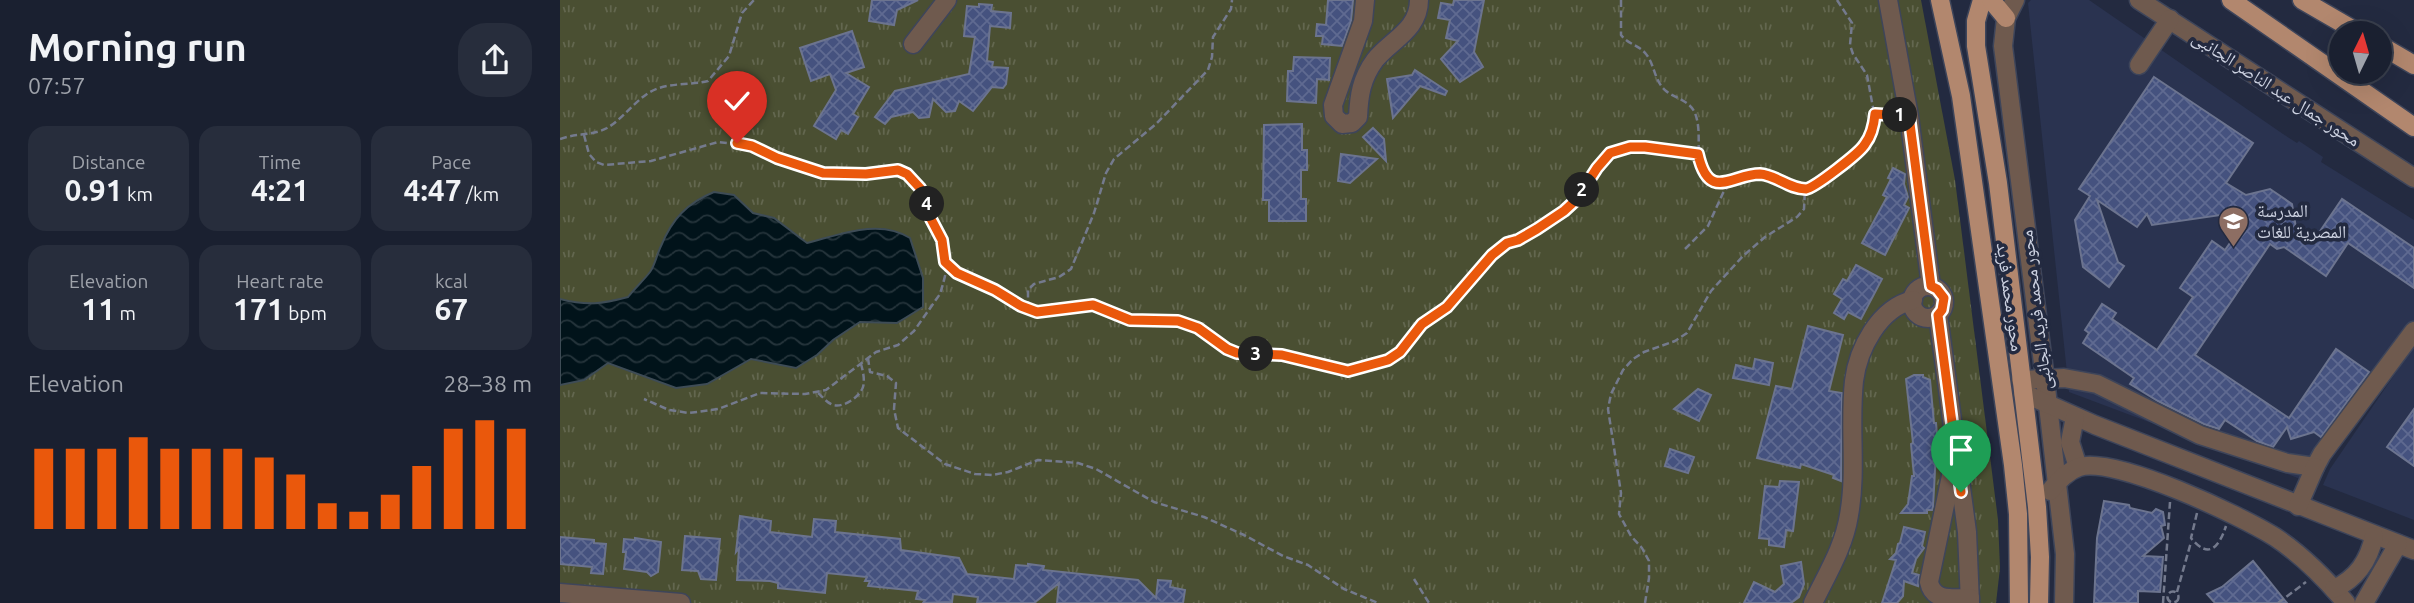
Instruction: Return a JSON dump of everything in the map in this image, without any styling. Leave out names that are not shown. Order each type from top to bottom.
[{"type":"main road","name":"محور محمد فريد","points":[[1941,0],[1961,96],[2012,465],[2018,514],[2019,603]]},
{"type":"main road","name":"محور محمد فريد","points":[[1982,0],[1976,21],[1976,46],[1998,183],[2037,507],[2039,603]]},
{"type":"main road","points":[[1991,0],[2006,18]]},
{"type":"main road","points":[[2231,0],[2414,127]]},
{"type":"main road","points":[[2302,0],[2338,21]]},
{"type":"main road","points":[[2392,53],[2414,65]]},
{"type":"street","points":[[913,44],[947,0]]},
{"type":"street","points":[[1365,0],[1363,21],[1333,109],[1336,120],[1342,124],[1355,121],[1359,92],[1366,74],[1375,61],[1412,25],[1419,9],[1419,0]]},
{"type":"street","points":[[1888,0],[1909,116],[1931,286]]},
{"type":"street","points":[[2006,18],[2015,0]]},
{"type":"street","name":"محور جمال عبد الناصر الجانبى","points":[[2139,0],[2414,178]]},
{"type":"street","name":"محور محمد فريد الجانبى","points":[[2006,18],[2003,46],[2045,379],[2064,554],[2064,603]]},
{"type":"street","points":[[2139,65],[2170,19]]},
{"type":"street","points":[[1813,603],[1838,553],[1849,517],[1853,481],[1853,388],[1857,364],[1876,326],[1893,308],[1913,300],[1919,289],[1931,286],[1944,298],[1942,310],[1932,317],[1920,316],[1913,300]]},
{"type":"street","points":[[1938,315],[1967,532],[1970,601],[1940,597],[1932,591],[1929,582],[1947,505],[1955,451]]},
{"type":"street","points":[[2298,506],[2322,454],[2414,331]]},
{"type":"street","points":[[2022,386],[2045,379],[2074,379],[2097,384],[2200,435],[2287,463],[2315,467]]},
{"type":"street","points":[[2022,386],[2047,405],[2406,547],[2364,603]]},
{"type":"street","points":[[2075,416],[2070,442],[2078,467]]},
{"type":"street","points":[[2037,507],[2056,484],[2078,467],[2120,469],[2230,513],[2276,538],[2319,573],[2340,596],[2369,555],[2374,536]]},
{"type":"street","points":[[560,593],[681,603]]},
{"type":"path","points":[[560,139],[570,135],[596,133],[618,121],[650,92],[660,88],[708,81],[729,56],[743,13],[754,0]]},
{"type":"path","points":[[1028,308],[1028,290],[1034,284],[1059,277],[1071,269],[1094,214],[1106,173],[1114,159],[1156,124],[1208,70],[1213,37],[1231,9],[1232,0]]},
{"type":"path","points":[[1621,0],[1621,36],[1649,57],[1657,79],[1665,90],[1693,109],[1700,136],[1700,165],[1709,178],[1723,184],[1759,174],[1794,187],[1805,188],[1819,185],[1833,170],[1857,153],[1873,127],[1875,114],[1867,75],[1850,45],[1852,23],[1837,0]]},
{"type":"path","points":[[1875,114],[1909,116]]},
{"type":"path","points":[[584,135],[589,153],[596,162],[604,165],[651,161],[718,142],[752,146],[777,158],[823,173],[866,174],[898,170],[907,174],[920,188],[942,240],[946,272],[940,294],[914,331],[898,345],[868,358],[826,390],[805,394],[760,393],[718,409],[689,413],[669,410],[644,399]]},
{"type":"path","points":[[945,262],[957,273],[1037,312],[1093,305],[1130,320],[1178,321],[1198,328],[1237,353],[1282,355],[1348,371],[1369,367],[1400,352],[1422,324],[1447,307],[1499,249],[1537,229],[1577,199],[1610,153],[1630,147],[1645,147],[1698,154]]},
{"type":"path","points":[[1685,249],[1708,226],[1723,193],[1732,181]]},
{"type":"path","points":[[1644,603],[1649,561],[1619,514],[1621,493],[1608,409],[1611,394],[1623,370],[1633,359],[1688,333],[1711,291],[1742,256],[1765,237],[1797,217],[1804,209],[1805,188]]},
{"type":"path","points":[[868,358],[870,372],[887,376],[896,383],[894,409],[898,428],[944,464],[963,471],[992,475],[1038,460],[1078,463],[1114,478],[1154,502],[1204,517],[1244,535],[1283,556],[1308,565],[1344,589],[1378,603]]},
{"type":"path","points":[[818,393],[831,405],[846,403],[860,392],[864,385],[861,363]]},
{"type":"path","points":[[2163,603],[2166,594],[2171,488]]},
{"type":"path","points":[[2166,594],[2170,601],[2175,603],[2179,598],[2177,592],[2200,500]]},
{"type":"path","points":[[2192,540],[2206,548],[2217,546],[2230,513]]},
{"type":"path","points":[[2278,603],[2319,573]]},
{"type":"path","points":[[1414,579],[1429,603]]},
{"type":"path","points":[[2166,594],[2177,592]]},
{"type":"shaded area","name":"المدرسة المصرية للغات","points":[[2031,0],[2089,0],[2283,134],[2323,157],[2321,162],[2414,220],[2414,326],[2303,480],[2069,392],[2028,3]]},
{"type":"shaded area","points":[[2414,346],[2414,520],[2323,485],[2330,469]]},
{"type":"green space","points":[[560,0],[1921,0],[1955,180],[1998,520],[2000,568],[1996,603],[560,603]]},
{"type":"water","points":[[714,192],[734,195],[753,213],[774,218],[807,243],[872,229],[898,232],[910,238],[923,278],[923,307],[897,323],[860,322],[796,368],[751,359],[707,384],[676,388],[608,363],[584,380],[560,385],[560,299],[594,303],[628,297],[652,269],[665,236],[675,220],[696,201]]},
{"type":"building","points":[[872,0],[918,0],[897,10],[894,25],[869,21]]},
{"type":"building","points":[[1328,0],[1353,0],[1351,21],[1342,46],[1322,44],[1323,36],[1316,36],[1317,24],[1326,25]]},
{"type":"building","points":[[1454,0],[1484,0],[1474,52],[1483,67],[1460,82],[1441,59],[1458,41],[1446,38],[1450,20],[1438,18],[1441,3],[1453,5]]},
{"type":"building","points":[[979,4],[992,5],[991,11],[1011,13],[1010,28],[990,26],[987,61],[993,62],[992,67],[1008,68],[1003,88],[992,87],[973,111],[959,101],[955,111],[946,112],[933,99],[929,117],[919,118],[913,112],[891,117],[885,124],[875,117],[895,91],[969,74],[975,37],[964,36],[967,6],[979,7]]},
{"type":"building","points":[[852,31],[864,67],[846,73],[869,87],[853,114],[858,117],[848,134],[841,130],[836,139],[814,126],[836,90],[830,74],[811,81],[800,48]]},
{"type":"building","points":[[1294,57],[1330,58],[1329,80],[1317,79],[1316,103],[1287,101],[1288,71],[1293,71]]},
{"type":"building","points":[[1415,70],[1447,91],[1445,95],[1420,86],[1393,118],[1387,79],[1412,75]]},
{"type":"building","points":[[2154,77],[2253,143],[2226,183],[2246,195],[2270,189],[2292,204],[2296,228],[2314,240],[2342,199],[2414,248],[2414,288],[2348,243],[2326,276],[2284,247],[2277,249],[2270,244],[2195,355],[2289,418],[2336,349],[2369,372],[2321,437],[2314,432],[2291,439],[2287,427],[2273,447],[2257,441],[2225,420],[2219,429],[2204,424],[2130,384],[2134,378],[2083,343],[2089,333],[2085,330],[2102,304],[2116,313],[2112,319],[2157,350],[2193,297],[2180,288],[2212,241],[2225,250],[2239,230],[2234,213],[2152,225],[2147,214],[2137,227],[2097,200],[2118,262],[2124,266],[2109,287],[2083,267],[2075,220],[2090,196],[2079,189]]},
{"type":"building","points":[[1302,124],[1302,150],[1307,150],[1307,170],[1301,170],[1301,199],[1306,199],[1306,221],[1269,221],[1269,200],[1263,200],[1264,125]]},
{"type":"building","points":[[1373,128],[1384,139],[1386,161],[1363,137]]},
{"type":"building","points":[[1341,154],[1377,159],[1350,183],[1338,181]]},
{"type":"building","points":[[1893,168],[1905,174],[1904,184],[1908,197],[1904,205],[1909,208],[1885,255],[1862,243],[1887,197],[1883,195]]},
{"type":"building","points":[[1856,265],[1882,279],[1861,319],[1848,312],[1844,319],[1834,313],[1842,299],[1834,294],[1843,279],[1847,281]]},
{"type":"building","points":[[1808,326],[1843,335],[1829,391],[1842,393],[1841,481],[1833,478],[1834,475],[1801,464],[1800,468],[1757,458],[1776,386],[1792,389]]},
{"type":"building","points":[[1755,359],[1773,363],[1769,385],[1733,378],[1736,365],[1753,369]]},
{"type":"building","points":[[1923,375],[1930,380],[1937,434],[1933,507],[1932,510],[1927,510],[1927,513],[1901,513],[1908,504],[1914,476],[1906,379]]},
{"type":"building","points":[[1698,389],[1711,395],[1699,421],[1674,409]]},
{"type":"building","points":[[2414,409],[2414,466],[2387,447]]},
{"type":"building","points":[[1670,449],[1694,457],[1688,473],[1665,466]]},
{"type":"building","points":[[1780,481],[1799,482],[1793,531],[1786,530],[1784,547],[1769,545],[1769,539],[1759,538],[1765,486],[1779,487]]},
{"type":"building","points":[[2104,501],[2129,505],[2130,508],[2152,513],[2156,509],[2163,512],[2165,525],[2161,526],[2164,538],[2143,556],[2163,557],[2160,592],[2138,591],[2138,603],[2094,603],[2097,538]]},
{"type":"building","points":[[740,516],[771,521],[770,532],[812,537],[814,519],[836,521],[835,532],[900,539],[901,550],[959,558],[967,574],[1014,579],[1016,565],[1044,566],[1043,570],[1138,580],[1156,598],[1158,580],[1171,581],[1170,587],[1185,590],[1183,603],[1057,603],[1059,583],[1034,603],[977,603],[978,597],[953,594],[952,602],[923,603],[925,600],[916,599],[918,591],[868,586],[870,581],[865,581],[867,577],[827,573],[825,593],[778,588],[778,583],[770,581],[737,580],[739,548],[736,552]]},
{"type":"building","points":[[1904,527],[1925,532],[1922,546],[1924,548],[1916,559],[1912,573],[1919,575],[1918,586],[1904,581],[1903,596],[1897,603],[1882,603],[1896,560],[1890,559],[1896,553]]},
{"type":"building","points":[[685,536],[720,539],[716,580],[701,579],[698,571],[682,570]]},
{"type":"building","points":[[560,537],[594,540],[594,543],[606,544],[603,574],[591,573],[592,567],[560,564]]},
{"type":"building","points":[[624,539],[661,542],[658,572],[651,576],[647,572],[624,569]]},
{"type":"building","points":[[2253,561],[2287,603],[2215,603],[2207,594],[2222,587]]},
{"type":"building","points":[[1801,562],[1804,584],[1799,597],[1791,603],[1744,603],[1754,582],[1775,592],[1784,584],[1781,566]]},
{"type":"place","name":"المدرسة المصرية للغات","points":[[2234,248]]},
{"type":"route","points":[[737,143],[752,146],[777,158],[823,173],[866,174],[898,170],[907,174],[920,188],[926,201],[931,219],[942,240],[945,262],[957,273],[1037,312],[1093,305],[1130,320],[1178,321],[1198,328],[1237,353],[1282,355],[1348,371],[1369,367],[1400,352],[1422,324],[1447,307],[1492,255],[1507,243],[1537,229],[1577,199],[1610,153],[1630,147],[1645,147],[1698,154],[1700,165],[1709,178],[1723,184],[1759,174],[1794,187],[1808,189],[1819,185],[1833,170],[1857,153],[1873,127],[1875,114],[1909,116],[1931,286],[1944,298],[1942,310],[1938,315],[1961,492]]}]
